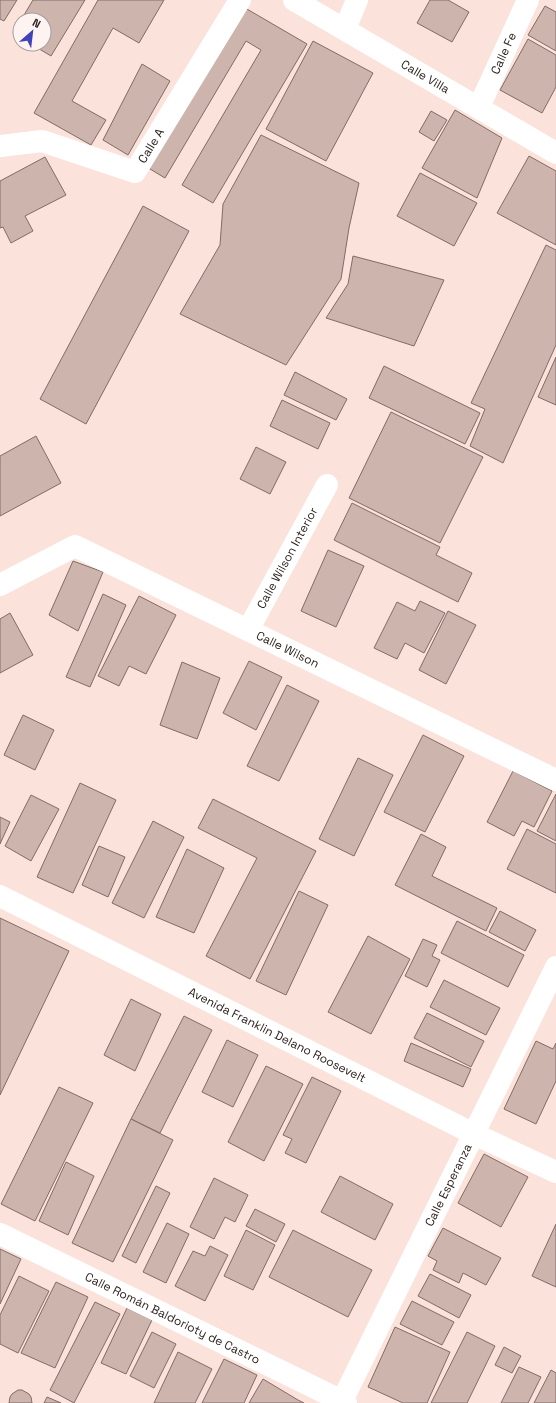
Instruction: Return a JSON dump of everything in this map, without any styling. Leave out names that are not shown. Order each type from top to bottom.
[{"type":"street","name":"Calle A","points":[[0,146],[42,141],[135,172],[240,0]]},
{"type":"street","name":"Calle Villa","points":[[294,0],[556,153]]},
{"type":"street","points":[[345,30],[357,0]]},
{"type":"street","name":"Calle Fe","points":[[479,107],[528,0]]},
{"type":"street","name":"Calle Wilson Interior","points":[[248,630],[327,485]]},
{"type":"street","name":"Calle Wilson","points":[[0,585],[75,546],[556,780]]},
{"type":"street","name":"Avenida Franklin Delano Roosevelt","points":[[0,896],[474,1134],[556,1172]]},
{"type":"street","name":"Calle Esperanza","points":[[343,1402],[556,967]]},
{"type":"street","name":"Calle Román Baldorioty de Castro","points":[[0,1234],[343,1402]]},
{"type":"building","points":[[0,0],[17,0],[4,21],[0,19]]},
{"type":"building","points":[[33,0],[85,0],[51,56],[44,52],[52,52],[52,12],[26,12]]},
{"type":"building","points":[[98,0],[164,0],[139,43],[113,28],[72,101],[106,120],[91,145],[34,113]]},
{"type":"building","points":[[430,0],[448,0],[469,12],[452,42],[417,23]]},
{"type":"building","points":[[240,5],[307,44],[213,203],[182,185],[261,50],[246,41],[165,178],[145,166]]},
{"type":"building","points":[[545,6],[556,12],[556,51],[528,35]]},
{"type":"building","points":[[528,39],[556,55],[556,87],[542,113],[500,90]]},
{"type":"building","points":[[313,41],[373,73],[326,161],[266,129]]},
{"type":"building","points":[[142,64],[170,81],[128,155],[103,140]]},
{"type":"building","points":[[455,110],[502,138],[477,198],[422,168]]},
{"type":"building","points":[[431,111],[447,120],[434,141],[419,132]]},
{"type":"building","points":[[261,135],[359,183],[349,228],[341,279],[286,365],[180,314],[220,245],[223,204]]},
{"type":"building","points":[[529,156],[556,171],[556,245],[497,213]]},
{"type":"building","points":[[45,157],[66,195],[25,216],[33,231],[11,243],[3,227],[0,228],[0,181]]},
{"type":"building","points":[[420,173],[477,203],[454,246],[397,216]]},
{"type":"building","points":[[143,206],[189,231],[86,424],[40,399]]},
{"type":"building","points":[[546,245],[556,250],[556,345],[503,463],[470,446],[485,409],[471,403]]},
{"type":"building","points":[[353,256],[444,280],[414,346],[326,318],[348,284]]},
{"type":"building","points":[[556,357],[556,405],[538,397]]},
{"type":"building","points":[[384,366],[480,413],[465,444],[369,398]]},
{"type":"building","points":[[295,372],[347,399],[336,420],[284,395]]},
{"type":"building","points":[[282,400],[330,423],[318,449],[270,426]]},
{"type":"building","points":[[391,412],[483,457],[440,543],[349,498]]},
{"type":"building","points":[[36,436],[61,483],[0,516],[0,456]]},
{"type":"building","points":[[256,447],[286,462],[270,494],[240,479]]},
{"type":"building","points":[[352,503],[440,547],[436,555],[472,573],[458,602],[334,540]]},
{"type":"building","points":[[328,550],[364,566],[336,627],[301,611]]},
{"type":"building","points":[[73,561],[103,572],[78,631],[49,615]]},
{"type":"building","points":[[103,594],[126,605],[90,687],[66,677]]},
{"type":"building","points":[[139,596],[176,615],[146,674],[129,666],[119,686],[98,676]]},
{"type":"building","points":[[420,601],[445,613],[424,653],[405,643],[397,659],[374,648],[397,602],[415,611]]},
{"type":"building","points":[[448,611],[476,625],[446,684],[419,670]]},
{"type":"building","points":[[10,613],[33,655],[0,673],[0,619]]},
{"type":"building","points":[[249,661],[282,677],[256,730],[223,713]]},
{"type":"building","points":[[182,662],[220,678],[197,739],[160,725]]},
{"type":"building","points":[[287,685],[319,701],[279,781],[247,766]]},
{"type":"building","points":[[23,715],[54,730],[35,770],[4,755]]},
{"type":"building","points":[[423,735],[464,756],[425,832],[384,812]]},
{"type":"building","points":[[358,758],[393,775],[354,856],[319,839]]},
{"type":"building","points":[[513,771],[552,791],[534,827],[522,821],[514,836],[487,822]]},
{"type":"building","points":[[80,783],[116,800],[73,893],[37,877]]},
{"type":"building","points":[[556,794],[556,841],[537,831]]},
{"type":"building","points":[[31,795],[59,809],[31,861],[5,846]]},
{"type":"building","points":[[213,799],[316,851],[250,979],[206,956],[257,858],[198,828]]},
{"type":"building","points":[[0,817],[10,822],[0,844]]},
{"type":"building","points":[[153,821],[184,837],[144,918],[112,903]]},
{"type":"building","points":[[527,829],[556,844],[556,893],[507,869]]},
{"type":"building","points":[[421,834],[446,847],[432,876],[497,908],[486,931],[395,885]]},
{"type":"building","points":[[99,846],[125,857],[108,897],[82,885]]},
{"type":"building","points":[[187,849],[224,868],[194,933],[156,917]]},
{"type":"building","points":[[299,891],[328,905],[286,995],[256,981]]},
{"type":"building","points":[[500,911],[536,930],[525,951],[489,932]]},
{"type":"building","points":[[0,918],[69,951],[0,1095]]},
{"type":"building","points":[[457,921],[524,955],[508,987],[441,953]]},
{"type":"building","points":[[368,936],[410,959],[371,1034],[328,1012]]},
{"type":"building","points":[[423,939],[437,945],[432,956],[440,960],[427,987],[405,976]]},
{"type":"building","points":[[444,980],[500,1008],[486,1035],[430,1007]]},
{"type":"building","points":[[131,999],[161,1014],[135,1071],[104,1055]]},
{"type":"building","points":[[427,1013],[484,1041],[471,1067],[414,1038]]},
{"type":"building","points":[[184,1016],[212,1030],[160,1133],[131,1119]]},
{"type":"building","points":[[227,1040],[258,1055],[233,1107],[202,1092]]},
{"type":"building","points":[[536,1041],[553,1049],[556,1043],[556,1081],[536,1124],[504,1109]]},
{"type":"building","points":[[411,1043],[471,1069],[463,1087],[404,1061]]},
{"type":"building","points":[[266,1066],[303,1084],[264,1161],[228,1142]]},
{"type":"building","points":[[312,1077],[341,1091],[306,1163],[285,1153],[292,1139],[283,1135]]},
{"type":"building","points":[[59,1087],[93,1103],[35,1221],[1,1204]]},
{"type":"building","points":[[131,1119],[173,1140],[113,1262],[72,1243]]},
{"type":"building","points":[[484,1154],[528,1177],[501,1227],[458,1203]]},
{"type":"building","points":[[66,1162],[94,1176],[68,1235],[39,1221]]},
{"type":"building","points":[[340,1176],[393,1204],[375,1240],[321,1212]]},
{"type":"building","points":[[214,1178],[248,1195],[235,1222],[225,1217],[214,1239],[190,1227]]},
{"type":"building","points":[[156,1186],[170,1193],[136,1263],[122,1256]]},
{"type":"building","points":[[255,1209],[285,1224],[276,1242],[246,1226]]},
{"type":"building","points":[[167,1223],[189,1234],[166,1283],[143,1272]]},
{"type":"building","points":[[556,1224],[556,1287],[532,1276]]},
{"type":"building","points":[[443,1228],[501,1258],[486,1285],[463,1273],[459,1283],[433,1270],[437,1261],[428,1256]]},
{"type":"building","points":[[246,1230],[275,1245],[253,1290],[224,1276]]},
{"type":"building","points":[[293,1230],[372,1270],[348,1317],[269,1277]]},
{"type":"building","points":[[210,1246],[228,1255],[205,1301],[175,1286],[193,1251],[205,1256]]},
{"type":"building","points":[[0,1249],[21,1259],[0,1304]]},
{"type":"building","points":[[430,1274],[471,1295],[459,1318],[418,1296]]},
{"type":"building","points":[[19,1276],[49,1291],[18,1353],[0,1344],[0,1315]]},
{"type":"building","points":[[56,1282],[88,1297],[55,1368],[21,1353]]},
{"type":"building","points":[[412,1301],[454,1322],[442,1345],[400,1324]]},
{"type":"building","points":[[95,1302],[120,1314],[74,1403],[50,1390]]},
{"type":"building","points":[[127,1308],[152,1320],[126,1374],[101,1363]]},
{"type":"building","points":[[395,1327],[450,1352],[427,1403],[403,1403],[368,1387]]},
{"type":"building","points":[[152,1332],[176,1344],[154,1388],[130,1376]]},
{"type":"building","points":[[467,1332],[495,1346],[467,1403],[431,1403]]},
{"type":"building","points":[[504,1347],[521,1356],[512,1373],[495,1365]]},
{"type":"building","points":[[178,1352],[212,1369],[195,1403],[154,1403]]},
{"type":"building","points":[[224,1359],[257,1375],[244,1403],[202,1403]]},
{"type":"building","points":[[519,1367],[541,1377],[528,1403],[501,1403]]},
{"type":"building","points":[[551,1370],[556,1373],[556,1403],[534,1403]]},
{"type":"building","points":[[263,1379],[298,1400],[304,1403],[249,1403]]},
{"type":"building","points":[[18,1390],[22,1390],[29,1394],[32,1403],[9,1403],[12,1394]]},
{"type":"building","points":[[47,1397],[61,1403],[44,1403]]}]
